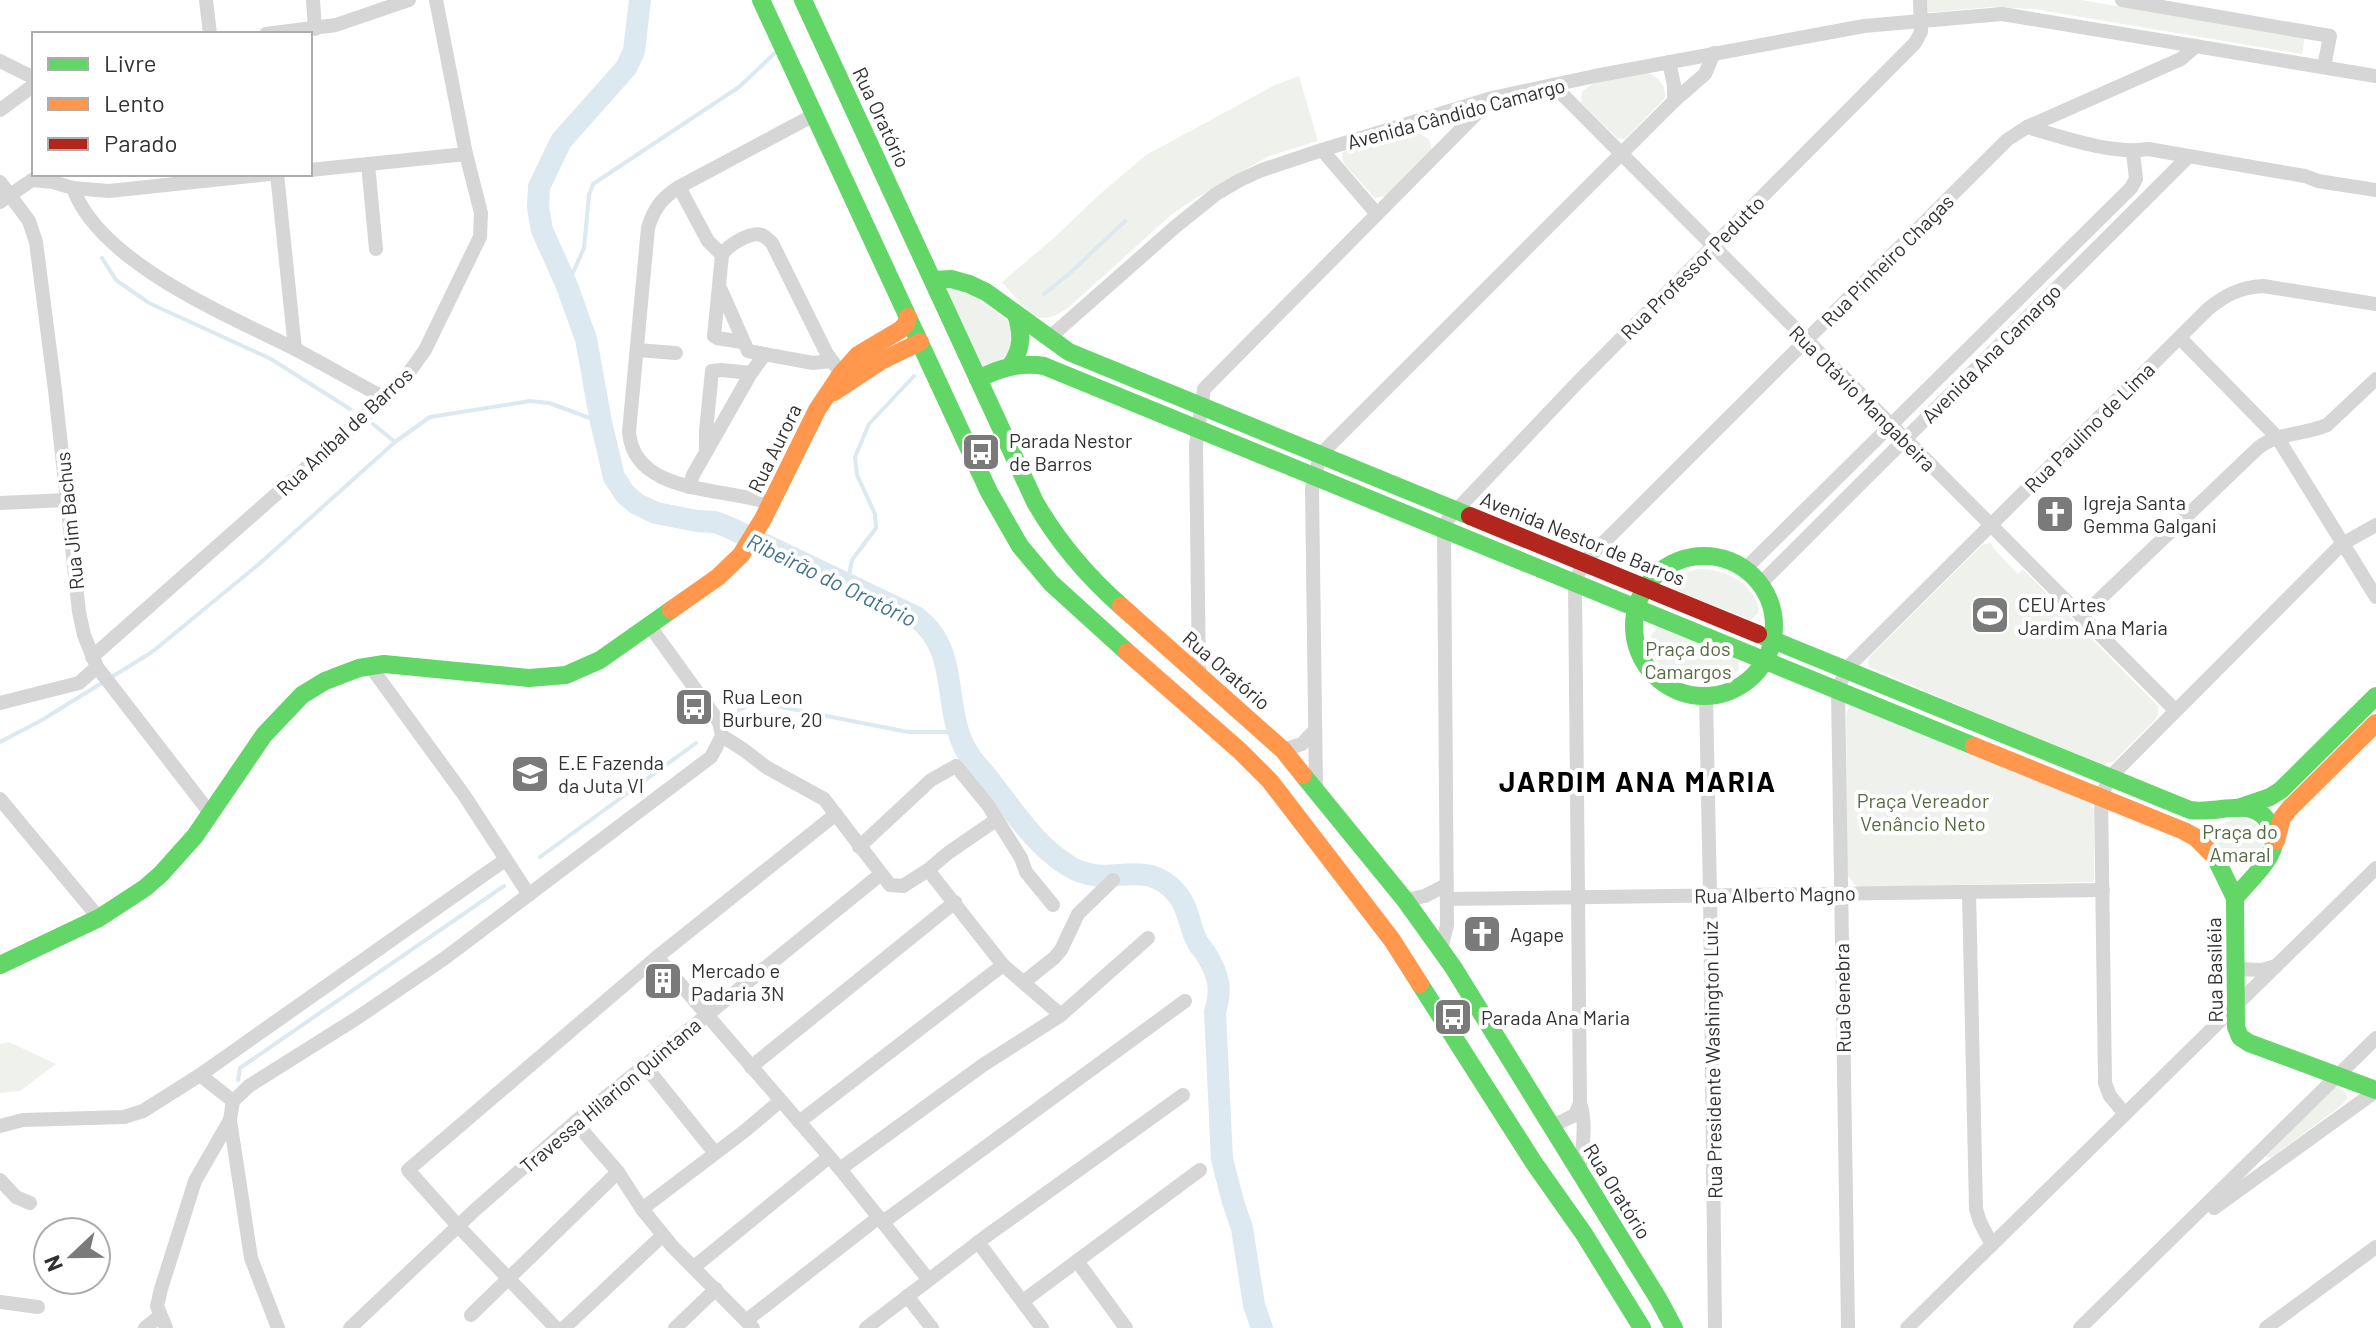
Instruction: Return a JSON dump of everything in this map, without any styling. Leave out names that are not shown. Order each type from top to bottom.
[{"type":"street","points":[[206,0],[210,32]]},
{"type":"street","points":[[313,0],[315,29]]},
{"type":"street","points":[[286,32],[360,19],[409,0]]},
{"type":"street","name":"Rua Aníbal de Barros","points":[[0,699],[79,683],[385,398],[425,350],[480,237],[482,222],[436,0]]},
{"type":"street","points":[[761,0],[999,512],[1020,546],[1065,597],[1255,766],[1298,816],[1386,930],[1642,1328]]},
{"type":"street","points":[[1920,0],[1921,21]]},
{"type":"street","points":[[2122,0],[2330,36],[2324,67]]},
{"type":"street","name":"Rua Oratório","points":[[807,8],[1035,502],[1057,539],[1089,578],[1283,750],[1405,900],[1441,949],[1674,1328]]},
{"type":"street","name":"Avenida Cândido Camargo","points":[[1049,338],[1216,194],[1262,170],[1492,98],[1714,53],[1851,28],[1982,15],[2022,16],[2376,76]]},
{"type":"street","name":"Rua Professor Pedutto","points":[[1444,529],[1455,510],[1915,43],[1921,32],[1921,21]]},
{"type":"street","name":"Rua Pinheiro Chagas","points":[[1583,563],[2001,145],[2027,127],[2181,59],[2196,46]]},
{"type":"street","points":[[1316,788],[1312,489],[1320,455],[1674,101],[1705,74],[1714,53]]},
{"type":"street","points":[[0,61],[32,77]]},
{"type":"street","points":[[1669,62],[1674,101]]},
{"type":"street","name":"Rua Otávio Mangabeira","points":[[1553,85],[2175,710]]},
{"type":"street","points":[[0,110],[32,86]]},
{"type":"street","points":[[1199,674],[1198,429],[1202,395],[1207,384],[1492,98]]},
{"type":"street","points":[[1440,114],[1445,130],[1444,146]]},
{"type":"street","points":[[764,517],[751,496],[668,481],[643,466],[634,455],[629,432],[648,228],[656,207],[679,187],[814,115]]},
{"type":"street","points":[[2027,127],[2066,139],[2133,152],[2148,149],[2376,190]]},
{"type":"street","points":[[1322,150],[1377,214]]},
{"type":"street","name":"Avenida Ana Camargo","points":[[1744,570],[2131,188],[2136,179],[2133,152]]},
{"type":"street","points":[[312,170],[466,154]]},
{"type":"street","name":"Avenida Ana Camargo","points":[[1759,585],[2189,156]]},
{"type":"street","points":[[368,164],[376,249]]},
{"type":"street","points":[[5,199],[32,180],[109,191],[250,176]]},
{"type":"street","points":[[277,176],[295,349]]},
{"type":"street","name":"Rua Jim Bachus","points":[[0,182],[5,199],[29,221],[36,242],[84,635],[97,667],[210,813]]},
{"type":"street","points":[[679,187],[708,241],[722,255]]},
{"type":"street","points":[[73,188],[90,219],[144,268],[205,306],[295,349],[385,398]]},
{"type":"street","points":[[742,342],[714,336],[722,255],[724,250],[753,235],[765,236],[772,243],[840,373]]},
{"type":"street","name":"Avenida Nestor de Barros","points":[[933,280],[944,277],[973,284],[1069,352],[1583,563],[2190,810],[2204,813],[2233,809]]},
{"type":"street","name":"Rua Aurora","points":[[0,965],[99,918],[132,898],[161,874],[195,836],[264,735],[302,695],[325,681],[345,672],[384,664],[521,677],[552,677],[581,670],[718,577],[741,555],[764,517],[817,410],[840,373],[858,355],[906,324],[912,296],[933,280]]},
{"type":"street","points":[[719,286],[748,351],[813,363],[840,373]]},
{"type":"street","name":"Rua Paulino de Lima","points":[[1846,669],[2216,303],[2245,288],[2274,287],[2376,304]]},
{"type":"street","points":[[1011,365],[1021,348],[1021,330],[1016,314]]},
{"type":"street","points":[[2180,338],[2277,437],[2376,597]]},
{"type":"street","name":"Rua Aurora","points":[[840,373],[881,361],[920,342]]},
{"type":"street","points":[[637,350],[676,353]]},
{"type":"street","points":[[689,487],[751,373],[765,354]]},
{"type":"street","points":[[934,372],[954,385],[966,384],[1011,365],[1044,366],[2190,834],[2228,870],[2241,873],[2261,867],[2269,860],[2286,813],[2374,725],[2359,713]]},
{"type":"street","points":[[706,452],[712,371],[751,373]]},
{"type":"street","points":[[2081,617],[2258,448],[2277,437],[2327,425],[2376,379]]},
{"type":"street","points":[[0,503],[67,500]]},
{"type":"street","points":[[2125,1114],[2110,1096],[2105,1083],[2101,797],[2110,777],[2342,544],[2376,525]]},
{"type":"street","points":[[1441,949],[1447,925],[1444,529]]},
{"type":"street","points":[[1691,557],[1718,558],[1744,570],[1759,585],[1770,605],[1773,639],[1766,661],[1755,675],[1740,686],[1724,693],[1694,694],[1662,681],[1646,663],[1634,631],[1636,607],[1644,587],[1664,567],[1691,557]]},
{"type":"street","points":[[1579,1169],[1582,1110],[1575,583],[1583,563]]},
{"type":"street","points":[[278,1328],[251,1258],[230,1120],[233,1101],[249,1086],[370,1010],[457,949],[711,757],[722,736],[719,722],[649,625]]},
{"type":"street","points":[[1170,649],[1187,641],[1197,630]]},
{"type":"street","points":[[370,666],[464,795],[529,895]]},
{"type":"street","name":"Rua Genebra","points":[[1846,669],[1838,690],[1848,1328]]},
{"type":"street","name":"Rua Presidente Washington Luiz","points":[[1706,695],[1715,1328]]},
{"type":"street","points":[[2215,858],[2210,842],[2211,829],[2218,818],[2281,790],[2376,696]]},
{"type":"street","points":[[1283,750],[1302,744],[1315,730]]},
{"type":"street","points":[[722,736],[766,767],[819,795],[890,885],[897,887],[911,882],[996,820]]},
{"type":"street","points":[[859,847],[931,780],[955,765],[988,805],[1021,858],[1026,872],[1053,905]]},
{"type":"street","points":[[0,799],[99,918]]},
{"type":"street","points":[[2233,809],[2252,809],[2266,817],[2273,830],[2275,845]]},
{"type":"street","points":[[556,1328],[408,1170],[657,957],[836,814]]},
{"type":"street","name":"Rua Basiléia","points":[[2215,858],[2235,898],[2237,1033],[2249,1043],[2376,1090]]},
{"type":"street","points":[[0,1126],[23,1120],[124,1117],[143,1111],[200,1075],[505,860]]},
{"type":"street","points":[[932,866],[1003,965],[1061,1015]]},
{"type":"street","name":"Rua Basiléia","points":[[2235,898],[2261,867]]},
{"type":"street","points":[[1907,1328],[2376,868]]},
{"type":"street","name":"Travessa Hilarion Quintana","points":[[350,1328],[575,1122],[881,874]]},
{"type":"street","points":[[1024,982],[1061,950],[1078,914],[1113,880]]},
{"type":"street","name":"Rua Alberto Magno","points":[[1405,900],[1447,892],[1577,897],[2103,890]]},
{"type":"street","points":[[1969,892],[1976,1209],[1992,1245]]},
{"type":"street","points":[[751,1067],[955,902]]},
{"type":"street","points":[[840,1169],[983,1065],[1061,1015],[1148,938]]},
{"type":"street","points":[[657,957],[840,1169],[928,1279]]},
{"type":"street","points":[[799,1122],[1003,965]]},
{"type":"street","points":[[2236,969],[2262,970],[2276,966]]},
{"type":"street","points":[[575,1122],[618,1172],[663,1235],[750,1324],[881,1220],[1185,1001]]},
{"type":"street","points":[[2205,1035],[2237,1033]]},
{"type":"street","points":[[2080,1328],[2376,1038]]},
{"type":"street","points":[[645,1066],[715,1153]]},
{"type":"street","points":[[200,1075],[233,1101]]},
{"type":"street","points":[[2180,1233],[2376,1090]]},
{"type":"street","points":[[866,1328],[978,1242],[1183,1095]]},
{"type":"street","points":[[642,1209],[780,1101]]},
{"type":"street","points":[[1552,1126],[1575,1115],[1580,1103]]},
{"type":"street","points":[[145,1328],[163,1322],[157,1306],[189,1197],[205,1160],[230,1120]]},
{"type":"street","points":[[694,1267],[829,1157]]},
{"type":"street","points":[[1023,1301],[1200,1170]]},
{"type":"street","points":[[471,1315],[618,1172]]},
{"type":"street","points":[[0,1180],[16,1197],[30,1203]]},
{"type":"street","points":[[564,1328],[663,1235]]},
{"type":"street","points":[[978,1242],[1042,1328]]},
{"type":"street","points":[[2266,1328],[2376,1247]]},
{"type":"street","points":[[1077,1261],[1126,1328]]},
{"type":"street","points":[[675,1328],[716,1289]]},
{"type":"street","points":[[907,1296],[932,1328]]},
{"type":"street","points":[[0,1302],[38,1307]]},
{"type":"green space","points":[[1926,0],[2081,0],[2305,37],[2302,54],[2034,9],[1992,7],[1925,13]]},
{"type":"green space","points":[[1648,73],[1661,83],[1665,98],[1625,139],[1617,138],[1581,103],[1582,92],[1592,84]]},
{"type":"green space","points":[[1299,76],[1318,141],[1269,156],[1193,200],[1171,215],[1069,307],[1057,314],[1047,318],[1031,314],[1002,282],[1146,155],[1275,85]]},
{"type":"green space","points":[[1408,131],[1429,139],[1432,150],[1386,196],[1375,198],[1343,163],[1342,154],[1348,148]]},
{"type":"green space","points":[[946,291],[969,293],[1007,320],[1013,330],[1012,349],[995,363],[981,363]]},
{"type":"green space","name":"CEU Artes Jardim Ana Maria","points":[[1989,543],[2018,574],[2023,569],[2158,706],[2155,720],[2113,762],[2100,765],[1869,667],[1870,656],[1982,545]]},
{"type":"green space","name":"Praça dos Camargos","points":[[1699,569],[1735,578],[1755,598],[1758,613],[1751,620],[1675,590],[1679,577]]},
{"type":"green space","name":"Praça dos Camargos","points":[[1659,627],[1738,658],[1739,670],[1711,682],[1681,679],[1667,672],[1651,650],[1651,635]]},
{"type":"green space","name":"Praça Vereador Venâncio Neto","points":[[1855,706],[2089,800],[2094,810],[2094,882],[1855,885],[1847,875],[1846,715],[1848,709]]},
{"type":"green space","name":"Praça do Amaral","points":[[2240,818],[2257,825],[2264,842],[2257,859],[2240,866],[2223,859],[2216,842],[2223,825]]},
{"type":"green space","points":[[9,1042],[56,1064],[20,1091],[0,1093],[0,1044]]},
{"type":"green space","points":[[2339,1087],[2347,1098],[2342,1105],[2271,1158],[2266,1157],[2335,1088]]},
{"type":"waterway","name":"Ribeirão do Oratório","points":[[640,0],[634,51],[626,68],[561,141],[539,187],[542,230],[586,339],[614,477],[625,494],[656,513],[715,522],[728,527],[916,617],[939,644],[957,728],[965,749],[1037,840],[1068,866],[1079,871],[1107,876],[1143,874],[1155,877],[1178,895],[1218,982],[1215,1012],[1222,1159],[1242,1228],[1254,1305],[1262,1328]]},
{"type":"waterway","points":[[567,286],[584,248],[589,195],[593,184],[739,87],[775,53]]},
{"type":"waterway","points":[[1044,294],[1125,221]]},
{"type":"waterway","points":[[102,258],[116,280],[149,303],[271,359],[350,409]]},
{"type":"waterway","points":[[847,585],[852,560],[876,528],[875,514],[857,475],[855,457],[869,424],[914,376]]},
{"type":"waterway","points":[[0,742],[42,720],[152,652],[259,564],[395,442],[430,417],[530,401],[549,403],[601,422]]},
{"type":"waterway","points":[[373,424],[395,442]]},
{"type":"waterway","points":[[739,710],[756,702],[908,732],[958,732]]},
{"type":"waterway","points":[[540,857],[696,743]]},
{"type":"waterway","points":[[238,1080],[240,1068],[504,886]]},
{"type":"traffic: fast","points":[[761,0],[989,492],[1020,546],[1051,583],[1127,652]]},
{"type":"traffic: fast","points":[[803,0],[1035,502],[1074,557],[1121,606]]},
{"type":"traffic: fast","points":[[933,280],[951,279],[986,292],[1069,352],[1470,516]]},
{"type":"traffic: fast","points":[[1011,365],[1020,340],[1016,314]]},
{"type":"traffic: fast","points":[[978,379],[1010,367],[1044,366],[1974,746]]},
{"type":"traffic: fast","points":[[1704,556],[1731,562],[1753,577],[1768,599],[1774,626],[1768,653],[1753,675],[1731,690],[1704,696],[1677,690],[1655,675],[1640,653],[1634,626],[1640,599],[1655,577],[1677,562],[1704,556]]},
{"type":"traffic: fast","points":[[0,965],[99,918],[145,888],[195,836],[264,735],[302,695],[325,681],[359,668],[384,664],[529,678],[566,675],[600,660],[671,610]]},
{"type":"traffic: fast","points":[[1758,634],[2190,810],[2239,808],[2258,812],[2273,831],[2272,851],[2235,898]]},
{"type":"traffic: fast","points":[[2238,808],[2281,790],[2376,696]]},
{"type":"traffic: fast","points":[[1303,775],[1405,900],[1453,967],[1674,1328]]},
{"type":"traffic: fast","points":[[2217,861],[2235,898],[2236,1027],[2240,1037],[2376,1090]]},
{"type":"traffic: fast","points":[[1420,984],[1642,1328]]},
{"type":"traffic: slow","points":[[671,610],[718,577],[741,555],[763,519],[817,410],[841,374],[858,355],[900,330],[908,317]]},
{"type":"traffic: slow","points":[[834,392],[881,361],[920,342]]},
{"type":"traffic: slow","points":[[1121,606],[1283,750],[1303,775]]},
{"type":"traffic: slow","points":[[1127,652],[1270,781],[1392,940],[1420,984]]},
{"type":"traffic: slow","points":[[2276,841],[2282,818],[2289,809],[2376,723]]},
{"type":"traffic: slow","points":[[1974,746],[2184,831],[2213,855]]},
{"type":"traffic: jam","points":[[1470,516],[1758,634]]},
{"type":"place","name":"Parada Nestor de Barros","points":[[981,452]]},
{"type":"place","name":"Igreja Santa Gemma Galgani","points":[[2055,514]]},
{"type":"place","name":"CEU Artes Jardim Ana Maria","points":[[1990,615]]},
{"type":"place","name":"Rua Leon Burbure, 20","points":[[694,707]]},
{"type":"place","name":"E.E Fazenda da Juta VI","points":[[530,774]]},
{"type":"place","name":"Agape","points":[[1482,934]]},
{"type":"place","name":"Mercado e Padaria 3N","points":[[663,981]]},
{"type":"place","name":"Parada Ana Maria","points":[[1453,1017]]},
{"type":"district","name":"JARDIM ANA MARIA","points":[[1638,781]]}]
